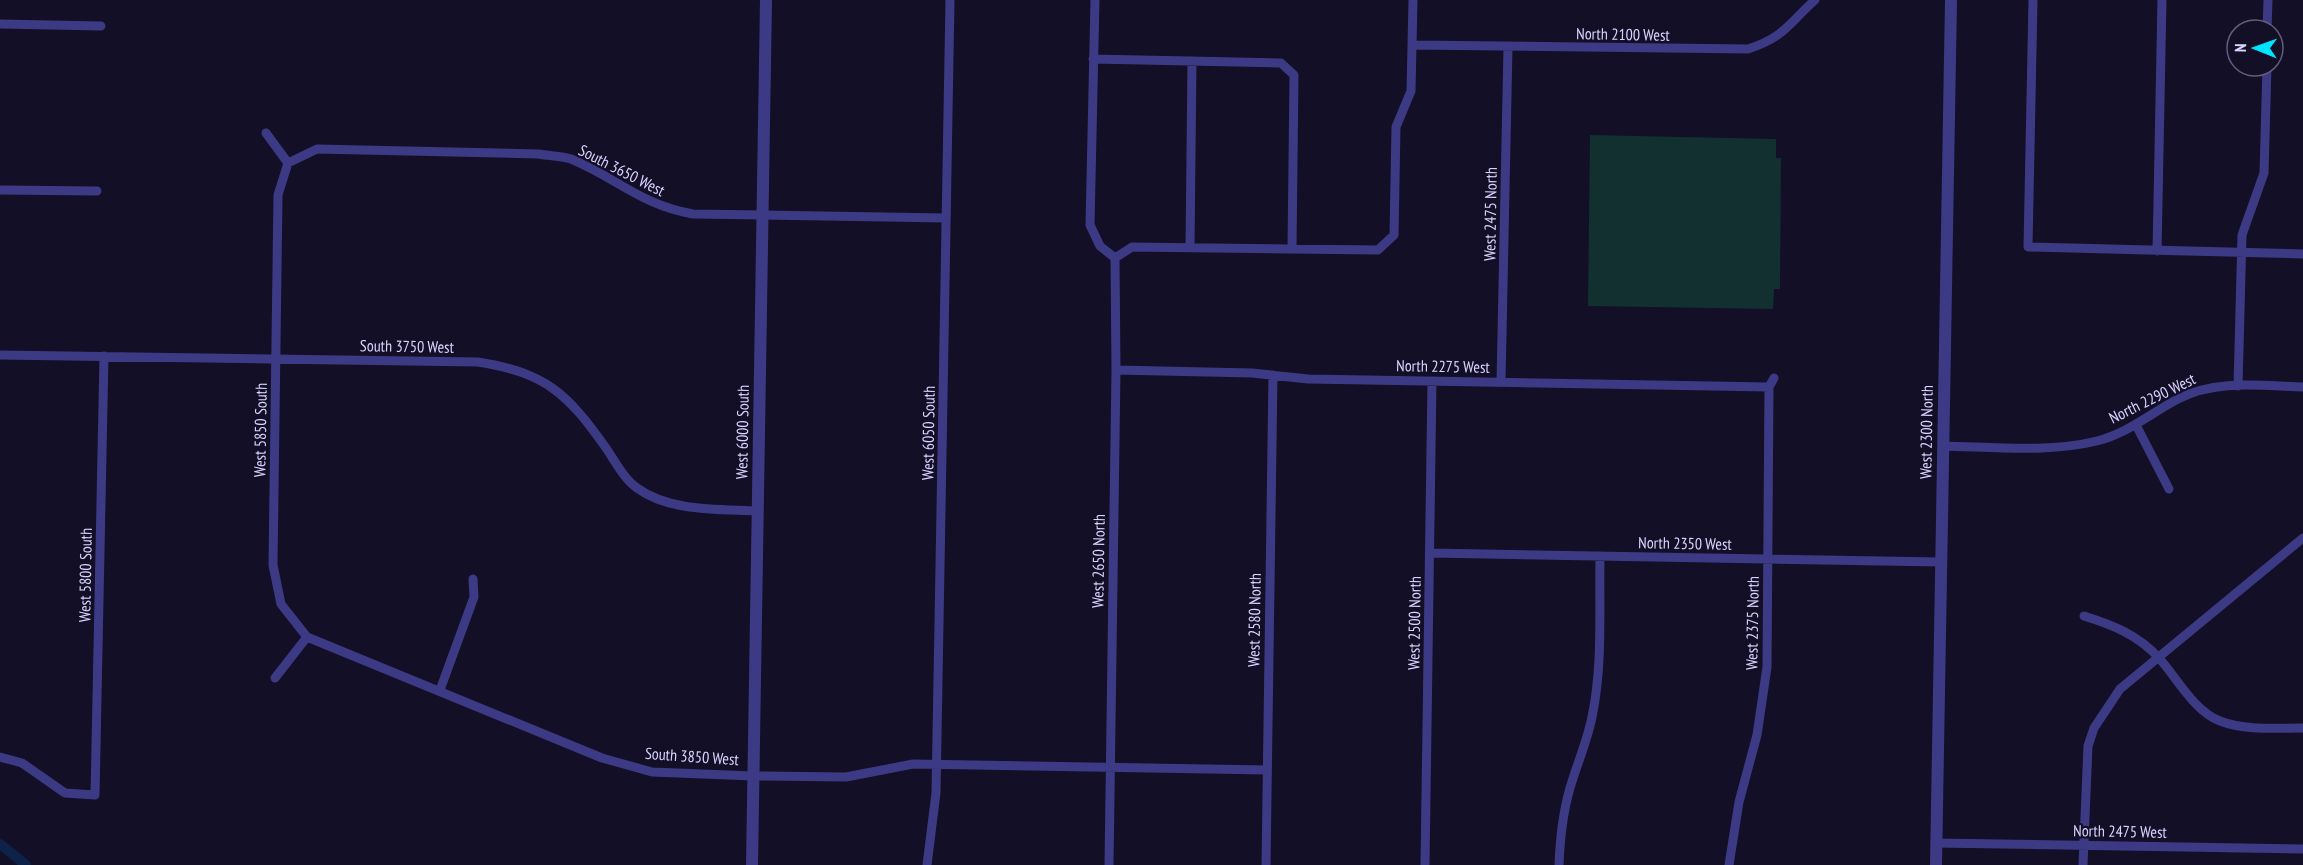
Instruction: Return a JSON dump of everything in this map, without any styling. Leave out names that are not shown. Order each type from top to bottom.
[{"type":"street","name":"West 6000 South","points":[[752,865],[766,0]]},
{"type":"street","name":"West 6050 South","points":[[927,865],[933,832],[937,764],[950,0]]},
{"type":"street","points":[[1095,0],[1090,225],[1100,246],[1115,258],[1132,247],[1378,250],[1394,236],[1396,127],[1411,91],[1413,0]]},
{"type":"street","name":"North 2100 West","points":[[1412,45],[1748,49],[1767,43],[1785,32],[1815,0]]},
{"type":"street","name":"West 2300 North","points":[[1936,865],[1951,0]]},
{"type":"street","points":[[2033,0],[2028,247],[2303,254]]},
{"type":"street","points":[[2157,250],[2162,0]]},
{"type":"street","points":[[2267,18],[2268,0]]},
{"type":"street","points":[[0,24],[101,26]]},
{"type":"street","name":"West 2475 North","points":[[1501,382],[1508,47]]},
{"type":"street","points":[[1093,59],[1281,63],[1294,75],[1292,249]]},
{"type":"street","points":[[1190,248],[1192,61]]},
{"type":"street","points":[[2238,386],[2242,235],[2264,173],[2267,78]]},
{"type":"street","points":[[266,133],[288,163]]},
{"type":"street","name":"South 3650 West","points":[[288,163],[317,149],[539,154],[568,158],[666,210],[693,214],[762,217],[946,218]]},
{"type":"street","name":"West 5850 South","points":[[288,163],[278,195],[273,564],[281,604],[307,637]]},
{"type":"street","points":[[0,190],[97,191]]},
{"type":"street","name":"West 2650 North","points":[[1109,865],[1116,370],[1115,258]]},
{"type":"street","name":"South 3750 West","points":[[0,355],[478,362],[508,367],[536,377],[560,392],[580,411],[636,488],[665,501],[698,508],[757,512]]},
{"type":"street","name":"West 5800 South","points":[[0,757],[22,763],[65,793],[95,795],[105,356]]},
{"type":"street","name":"North 2275 West","points":[[1116,370],[1273,375],[1308,379],[1771,382]]},
{"type":"street","name":"West 2580 North","points":[[1266,865],[1273,375]]},
{"type":"street","name":"West 2500 North","points":[[1425,865],[1432,381]]},
{"type":"street","name":"West 2375 North","points":[[1729,865],[1733,831],[1763,702],[1767,668],[1771,382]]},
{"type":"street","name":"North 2290 West","points":[[1943,446],[2058,447],[2099,440],[2136,425],[2179,398],[2211,386],[2303,387]]},
{"type":"street","points":[[2136,425],[2169,489]]},
{"type":"street","points":[[2084,865],[2085,773],[2088,746],[2094,728],[2120,689],[2303,538]]},
{"type":"street","name":"North 2350 West","points":[[1430,554],[1941,562]]},
{"type":"street","points":[[1559,865],[1563,819],[1570,787],[1584,752],[1593,716],[1598,678],[1600,556]]},
{"type":"street","points":[[440,690],[474,597],[473,579]]},
{"type":"street","points":[[2084,616],[2111,624],[2137,638],[2158,657],[2197,703],[2219,720],[2248,727],[2303,728]]},
{"type":"street","points":[[275,678],[307,637]]},
{"type":"street","name":"South 3850 West","points":[[307,637],[602,758],[652,772],[846,777],[902,765],[937,764],[1267,770]]},
{"type":"street","name":"North 2475 West","points":[[1936,843],[2303,849]]},
{"type":"green space","points":[[1590,135],[1776,139],[1776,158],[1781,158],[1780,289],[1774,289],[1773,309],[1588,306]]},
{"type":"waterway","points":[[0,844],[26,865]]}]
